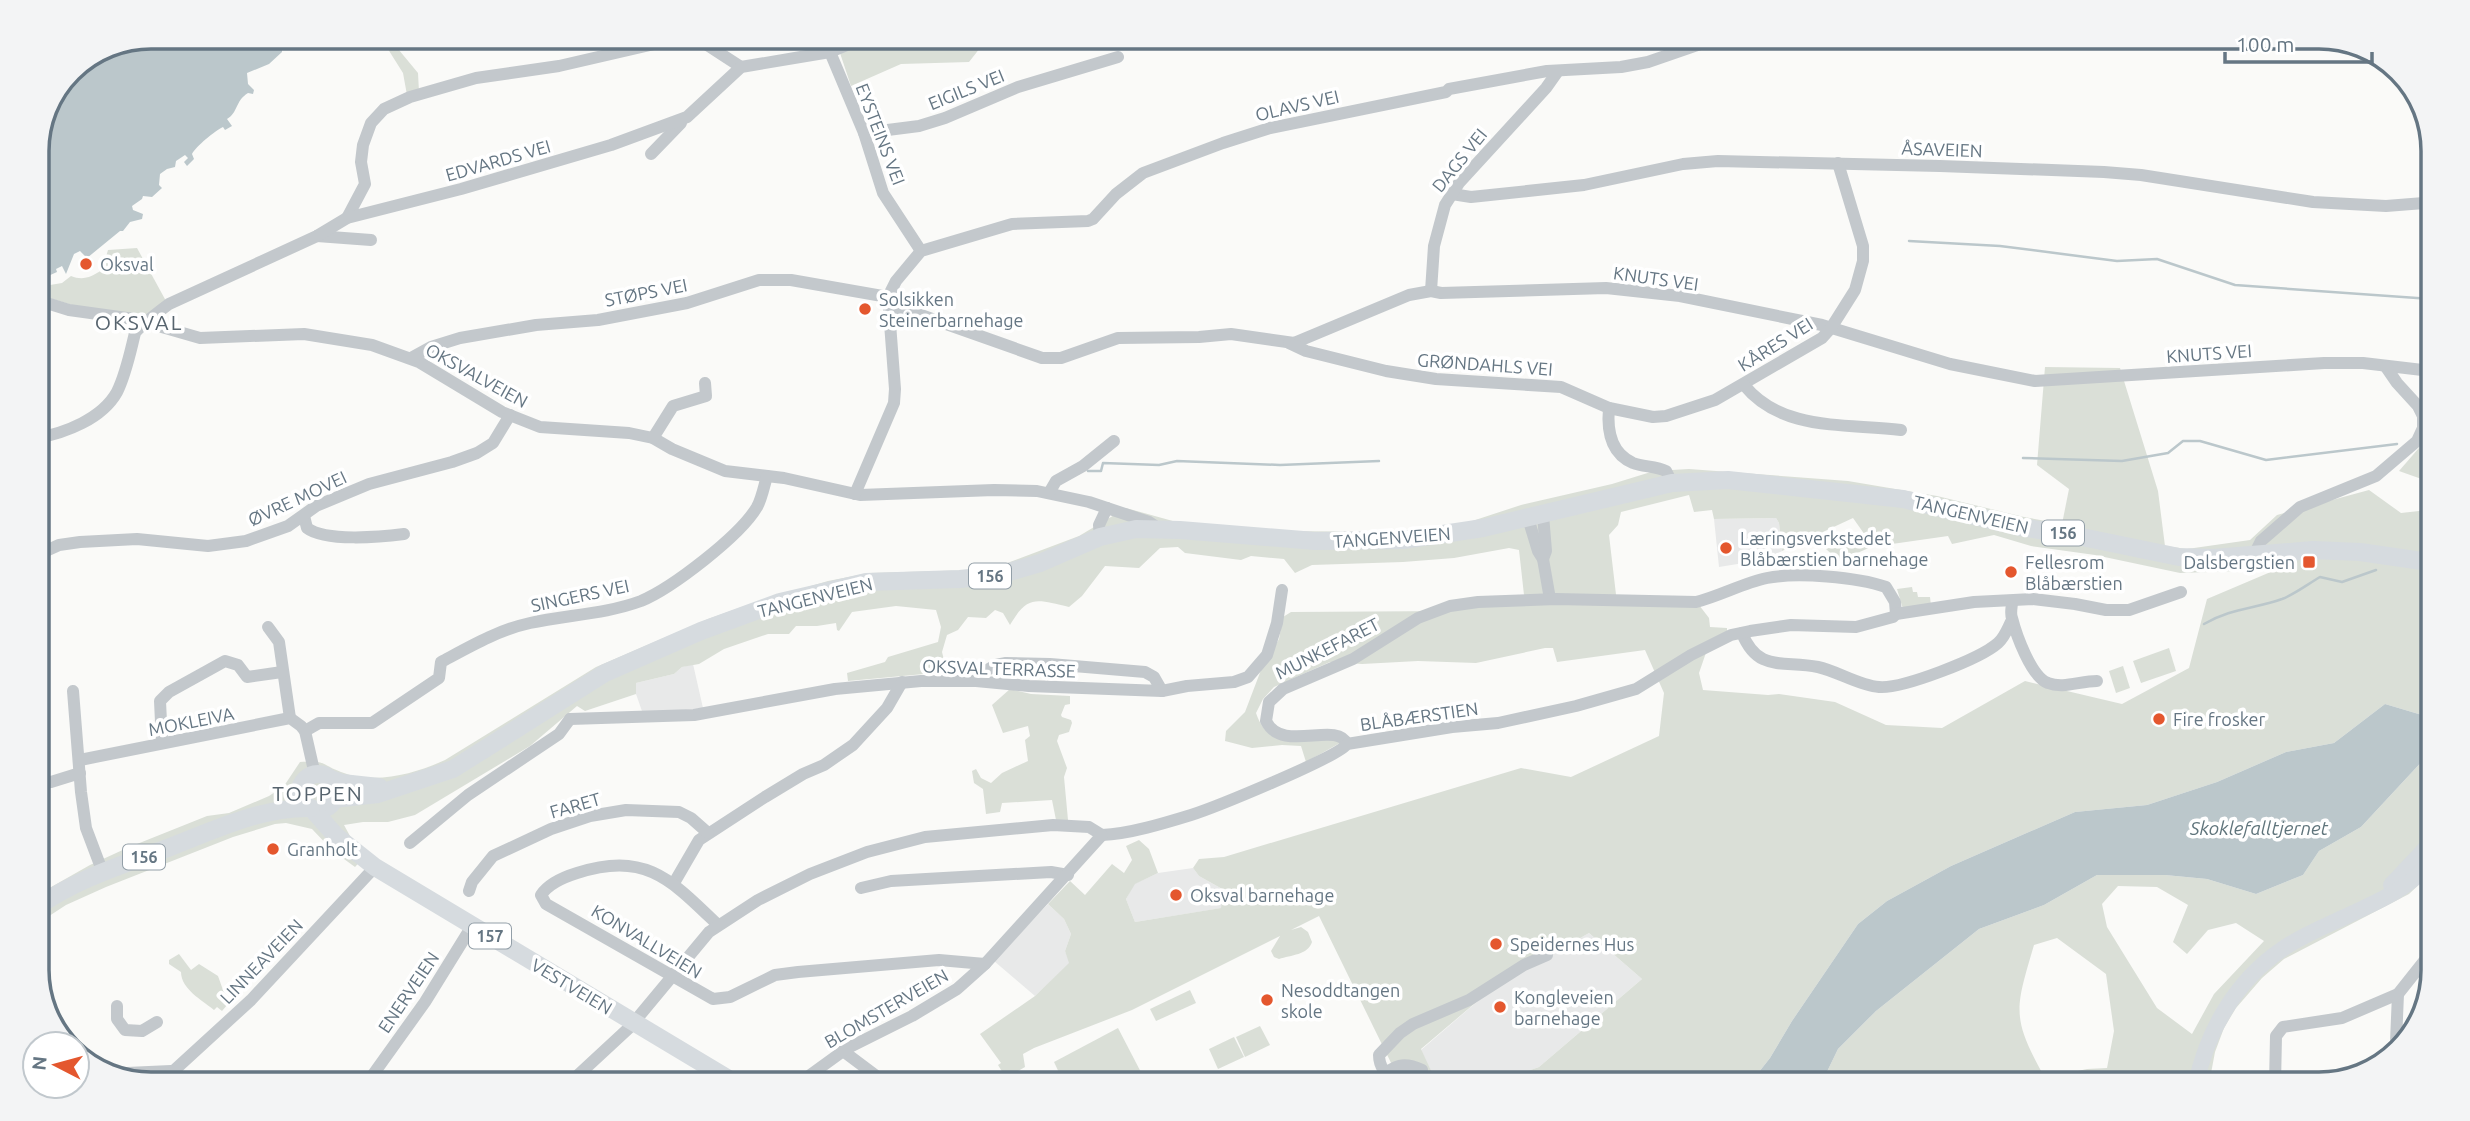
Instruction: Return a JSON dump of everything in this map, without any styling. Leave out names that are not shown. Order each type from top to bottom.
[{"type":"main road","name":"TANGENVEIEN","points":[[334,800],[377,794],[453,769],[473,759],[596,678],[632,660],[780,603],[866,582],[999,575],[1040,563],[1100,537],[1126,530],[1158,528],[1284,540],[1376,541],[1427,537],[1536,516],[1672,483],[1728,480],[1866,495],[1941,507],[2021,527],[2077,536],[2158,555],[2201,558],[2335,550],[2421,561]]},
{"type":"main road","name":"TANGENVEIEN","points":[[316,778],[396,787]]},
{"type":"main road","points":[[312,809],[301,797],[302,788],[316,778],[335,786],[334,800]]},
{"type":"main road","name":"156","points":[[255,815],[316,778]]},
{"type":"main road","name":"156","points":[[49,900],[103,873],[255,815],[288,808],[324,809],[334,800]]},
{"type":"main road","name":"VESTVEIEN","points":[[334,800],[337,820],[349,846]]},
{"type":"main road","name":"VESTVEIEN","points":[[312,809],[325,825],[375,867],[717,1072]]},
{"type":"main road","points":[[2200,1072],[2212,1034],[2225,1009],[2245,984],[2283,948],[2393,896],[2421,860]]},
{"type":"street","points":[[347,218],[365,184],[361,162],[363,145],[372,123],[384,109],[410,97],[476,78],[536,70],[638,49]]},
{"type":"street","points":[[713,49],[741,67],[837,49]]},
{"type":"street","name":"OLAVS VEI","points":[[921,251],[1012,224],[1093,219],[1116,194],[1143,173],[1270,128],[1446,92],[1449,89],[1547,71],[1620,67],[1648,62],[1686,49]]},
{"type":"street","name":"EYSTEINS VEI","points":[[830,52],[864,133],[883,193],[921,251]]},
{"type":"street","name":"EIGILS VEI","points":[[864,133],[900,130],[945,118],[1018,87],[1118,57]]},
{"type":"street","name":"EDVARDS VEI","points":[[145,323],[169,304],[317,236],[347,218],[546,165],[687,117],[741,67]]},
{"type":"street","name":"DAGS VEI","points":[[1431,291],[1434,246],[1442,210],[1451,194],[1558,71]]},
{"type":"street","points":[[651,154],[687,117]]},
{"type":"street","name":"ÅSAVEIEN","points":[[1451,194],[1471,197],[1584,185],[1695,162],[1838,163],[2104,172],[2141,175],[2313,202],[2386,206],[2421,203]]},
{"type":"street","name":"KÅRES VEI","points":[[1609,408],[1653,417],[1666,416],[1715,400],[1822,338],[1855,290],[1863,261],[1863,246],[1838,163]]},
{"type":"street","points":[[317,236],[371,240]]},
{"type":"street","points":[[855,494],[894,403],[889,302],[897,281],[921,251]]},
{"type":"street","name":"STØPS VEI","points":[[411,358],[430,347],[460,338],[536,325],[598,320],[687,303],[759,280],[791,280],[889,302]]},
{"type":"street","name":"KNUTS VEI","points":[[889,302],[1042,358],[1061,358],[1127,337],[1168,338],[1231,334],[1289,343],[1307,339],[1409,295],[1431,291],[1441,293],[1593,288],[1642,291],[1766,313],[1831,328],[1950,364],[2035,381],[2324,363],[2363,363],[2421,370]]},
{"type":"street","name":"OKSVALVEIEN","points":[[49,306],[145,323],[179,334],[206,338],[304,334],[372,345],[411,358],[510,415],[540,427],[629,433],[653,438],[690,458],[725,471],[767,476],[871,496],[994,490],[1049,493],[1107,508],[1149,522],[1158,528]]},
{"type":"street","points":[[49,434],[71,428],[109,403],[120,385],[135,333],[145,323]]},
{"type":"street","name":"GRØNDAHLS VEI","points":[[1289,343],[1306,351],[1412,376],[1561,387],[1609,408]]},
{"type":"street","points":[[2386,366],[2421,412]]},
{"type":"street","points":[[653,438],[673,406],[706,396],[705,383]]},
{"type":"street","points":[[1744,385],[1766,407],[1802,420],[1901,430]]},
{"type":"street","points":[[1609,408],[1608,429],[1618,450],[1631,462],[1667,471],[1672,483]]},
{"type":"street","name":"ØVRE MOVEI","points":[[49,550],[65,544],[127,539],[194,545],[228,544],[272,533],[323,503],[369,484],[477,453],[494,443],[510,415]]},
{"type":"street","points":[[2255,555],[2261,541],[2300,507],[2376,476],[2417,442],[2421,433]]},
{"type":"street","points":[[1049,493],[1056,481],[1083,466],[1114,441]]},
{"type":"street","name":"SINGERS VEI","points":[[304,731],[319,723],[372,723],[439,678],[441,662],[494,635],[530,623],[619,607],[653,594],[704,561],[752,513],[758,506],[767,476]]},
{"type":"street","points":[[1100,537],[1099,525],[1107,508]]},
{"type":"street","points":[[304,516],[307,528],[318,534],[404,534]]},
{"type":"street","points":[[1536,516],[1546,551],[1543,559],[1550,599]]},
{"type":"street","name":"MUNKEFARET","points":[[1347,744],[1340,736],[1325,734],[1297,737],[1275,731],[1266,721],[1269,702],[1283,689],[1353,659],[1406,625],[1433,612],[1479,601],[1550,599],[1696,602],[1714,598],[1765,578],[1788,576],[1847,579],[1885,587],[1895,602],[1896,614]]},
{"type":"street","name":"OKSVAL TERRASSE","points":[[570,719],[694,715],[835,689],[902,682],[976,681],[1029,686],[1162,691],[1187,686],[1225,684],[1248,677],[1261,664],[1271,645],[1282,590]]},
{"type":"street","name":"BLÅBÆRSTIEN","points":[[1102,835],[1191,815],[1297,771],[1342,750],[1347,744],[1452,727],[1498,723],[1576,706],[1636,689],[1691,655],[1731,635],[1791,625],[1856,627],[1896,614],[1974,602],[2044,600],[2106,610],[2129,610],[2181,592]]},
{"type":"street","points":[[2012,602],[2012,620],[2029,661],[2042,679],[2059,686],[2096,681]]},
{"type":"street","points":[[1742,633],[1753,653],[1766,662],[1819,668],[1876,688],[1891,687],[1978,656],[1998,644],[2012,620]]},
{"type":"street","points":[[268,627],[279,642],[290,718],[302,726],[316,778]]},
{"type":"street","points":[[162,743],[160,701],[169,692],[225,662],[238,665],[247,677],[282,672]]},
{"type":"street","points":[[976,681],[980,674],[996,665],[1051,664],[1142,671],[1154,677],[1162,691]]},
{"type":"street","points":[[674,883],[699,840],[853,745],[887,708],[902,682]]},
{"type":"street","points":[[74,691],[86,828],[103,873]]},
{"type":"street","points":[[410,843],[468,795],[559,734],[570,719],[559,701]]},
{"type":"street","name":"MOKLEIVA","points":[[49,778],[80,766],[162,743],[290,718]]},
{"type":"street","name":"FARET","points":[[469,891],[472,882],[493,856],[551,829],[590,816],[626,810],[679,812],[708,833]]},
{"type":"street","points":[[581,1072],[634,1022],[671,975],[718,925],[758,900],[810,874],[867,852],[925,837],[1053,825],[1089,827],[1102,835]]},
{"type":"street","name":"BLOMSTERVEIEN","points":[[814,1072],[843,1051],[957,989],[985,964],[1102,835]]},
{"type":"street","name":"KONVALLVEIEN","points":[[718,925],[674,883],[642,868],[607,866],[559,880],[547,887],[541,895],[546,904],[707,997],[722,999],[775,975],[799,972],[939,960],[985,964]]},
{"type":"street","name":"LINNEAVEIEN","points":[[171,1072],[251,1000],[375,867]]},
{"type":"street","points":[[861,888],[891,881],[1042,873],[1068,875]]},
{"type":"street","name":"ENERVEIEN","points":[[375,1072],[425,1002],[472,926]]},
{"type":"street","points":[[1384,1072],[1379,1061],[1380,1053],[1400,1033],[1413,1024],[1469,1000],[1524,965],[1547,955]]},
{"type":"street","points":[[2274,1072],[2276,1036],[2283,1027],[2342,1018],[2398,994],[2421,965]]},
{"type":"street","points":[[2396,1037],[2398,994]]},
{"type":"street","points":[[117,1006],[117,1019],[125,1030],[142,1031],[157,1022]]},
{"type":"street","points":[[843,1051],[869,1072]]},
{"type":"street","points":[[1389,1072],[1392,1067],[1413,1066],[1422,1072]]},
{"type":"shaded area","points":[[388,49],[398,49],[418,73],[419,92],[407,95],[403,73]]},
{"type":"shaded area","points":[[848,49],[979,49],[969,62],[901,64],[851,86],[840,53]]},
{"type":"shaded area","points":[[137,248],[166,301],[149,316],[85,309],[49,298],[49,285],[62,283],[71,276],[87,278],[102,270],[108,250]]},
{"type":"shaded area","points":[[2045,367],[2120,368],[2158,491],[2165,546],[2187,549],[2250,540],[2277,515],[2369,490],[2401,513],[2421,511],[2421,715],[2385,704],[2334,743],[2286,752],[2217,782],[2147,805],[2075,812],[1951,866],[1887,901],[1858,924],[1759,1072],[1525,1072],[1539,1067],[1642,979],[1589,933],[1493,988],[1421,1049],[1432,1072],[1396,1072],[1319,916],[1291,930],[1301,927],[1308,932],[1312,942],[1307,950],[1279,959],[1274,957],[1271,951],[1280,936],[1132,1010],[1034,1048],[1023,1054],[1025,1067],[1016,1072],[1002,1072],[998,1065],[1001,1063],[980,1034],[1035,996],[1069,963],[1065,951],[1071,934],[1064,919],[1048,904],[1070,881],[1085,895],[1112,864],[1124,873],[1132,860],[1126,846],[1139,840],[1149,849],[1158,873],[1135,884],[1126,899],[1135,922],[1221,908],[1224,890],[1199,876],[1193,868],[1199,859],[1224,857],[1521,768],[1571,777],[1659,736],[1664,693],[1645,650],[1557,662],[1553,648],[1545,648],[1476,663],[1330,662],[1274,687],[1263,699],[1256,713],[1269,734],[1278,739],[1299,741],[1335,738],[1340,743],[1306,762],[1301,746],[1252,748],[1225,741],[1226,731],[1245,712],[1261,670],[1279,639],[1283,617],[1291,612],[1450,611],[1525,604],[1519,550],[1509,548],[1454,558],[1312,565],[1295,573],[1284,559],[1251,556],[1241,560],[1185,553],[1178,547],[1160,548],[1139,568],[1105,566],[1082,596],[1069,607],[1049,602],[1034,602],[1022,608],[1010,625],[1003,613],[995,610],[986,618],[968,617],[958,630],[947,635],[942,652],[944,660],[962,671],[958,674],[928,672],[848,681],[847,673],[938,642],[941,627],[936,610],[896,606],[852,612],[839,631],[836,623],[796,626],[789,634],[768,634],[724,649],[699,664],[682,667],[674,674],[636,683],[636,694],[585,711],[577,706],[530,746],[415,815],[388,822],[344,825],[350,836],[367,854],[355,867],[333,851],[312,829],[286,823],[275,824],[233,837],[106,887],[66,905],[49,916],[49,888],[127,848],[207,816],[229,813],[269,796],[284,786],[300,762],[319,762],[341,772],[367,778],[420,770],[445,760],[596,667],[708,619],[828,581],[869,573],[974,570],[999,566],[1079,536],[1126,508],[1180,523],[1272,531],[1402,532],[1460,525],[1521,505],[1612,484],[1654,471],[1689,469],[1848,481],[1937,496],[2062,524],[2069,489],[2037,465]],"holes":[[[1689,495],[1694,512],[1712,510],[1714,519],[1776,518],[1782,551],[1853,518],[1865,535],[1826,549],[1839,561],[1871,547],[1948,536],[1952,544],[1994,535],[2031,546],[2095,555],[2180,573],[2237,571],[2275,566],[2280,568],[2207,599],[2189,668],[2122,704],[2025,681],[1942,728],[1886,725],[1835,702],[1779,694],[1703,690],[1699,673],[1710,641],[1727,633],[1727,628],[1710,627],[1709,618],[1699,605],[1617,603],[1609,535],[1618,525],[1621,512]]]},
{"type":"shaded area","points":[[2421,446],[2421,479],[2399,471]]},
{"type":"shaded area","points":[[1776,518],[1782,551],[1768,559],[1719,567],[1714,519]]},
{"type":"shaded area","points":[[1912,587],[1918,597],[1930,597],[1931,606],[1903,609],[1897,589]]},
{"type":"shaded area","points":[[2169,648],[2176,671],[2141,683],[2133,661]]},
{"type":"shaded area","points":[[693,664],[703,708],[643,714],[636,694],[636,683],[674,674],[682,667]]},
{"type":"shaded area","points":[[2123,666],[2130,688],[2116,693],[2109,671]]},
{"type":"shaded area","points":[[1010,689],[1031,694],[1070,696],[1070,704],[1065,705],[1061,715],[1072,723],[1069,732],[1059,735],[1057,741],[1067,768],[1064,777],[1068,820],[1056,820],[1052,800],[1002,803],[1000,812],[986,814],[983,789],[974,783],[972,771],[976,769],[981,778],[991,783],[1002,773],[1028,761],[1025,740],[1030,736],[1028,726],[1003,733],[992,705]]},
{"type":"shaded area","points":[[2421,762],[2421,883],[2409,894],[2284,959],[2262,978],[2236,1008],[2224,1028],[2211,1072],[2073,1072],[2107,1068],[2114,1031],[2106,974],[2057,938],[2034,945],[2020,1000],[2026,1041],[2042,1072],[1827,1072],[1838,1049],[1876,1011],[1979,929],[2044,905],[2097,875],[2165,875],[2207,879],[2256,894],[2303,875],[2319,851],[2361,827]],"holes":[[[2118,886],[2157,887],[2188,905],[2173,942],[2187,954],[2208,930],[2236,923],[2264,941],[2214,994],[2192,1034],[2157,1008],[2107,927],[2102,904]]]},
{"type":"shaded area","name":"Oksval barnehage","points":[[1193,868],[1199,876],[1224,890],[1222,908],[1135,922],[1126,899],[1134,884],[1158,873]]},
{"type":"shaded area","points":[[1048,904],[1064,919],[1071,934],[1065,951],[1070,963],[1035,996],[994,961]]},
{"type":"shaded area","points":[[1589,933],[1642,979],[1539,1067],[1525,1072],[1432,1072],[1421,1050],[1493,988]]},
{"type":"shaded area","points":[[179,954],[191,970],[199,964],[218,976],[228,1004],[222,1011],[217,1007],[214,1010],[184,984],[181,972],[169,964],[169,960]]},
{"type":"shaded area","points":[[1190,990],[1196,1003],[1156,1021],[1150,1009]]},
{"type":"shaded area","points":[[1260,1026],[1270,1045],[1245,1057],[1236,1037]]},
{"type":"shaded area","points":[[1118,1028],[1141,1072],[1059,1072],[1054,1062]]},
{"type":"shaded area","points":[[1234,1037],[1244,1057],[1218,1069],[1209,1049]]},
{"type":"water","points":[[282,49],[269,64],[247,73],[253,94],[244,96],[227,119],[232,126],[225,130],[223,127],[201,143],[192,154],[194,159],[187,166],[184,162],[188,158],[185,155],[176,161],[175,167],[160,174],[159,185],[162,188],[152,197],[143,196],[132,206],[133,210],[143,214],[142,219],[130,222],[123,231],[87,258],[80,251],[74,254],[66,274],[62,266],[56,269],[57,272],[49,276],[49,145],[52,125],[60,106],[70,89],[84,74],[112,57],[131,51]]},
{"type":"water","name":"Skoklefalltjernet","points":[[2385,704],[2421,715],[2421,762],[2361,827],[2319,851],[2303,875],[2256,894],[2207,879],[2165,875],[2097,875],[2044,905],[1979,929],[1876,1011],[1838,1049],[1827,1072],[1759,1072],[1858,924],[1887,901],[1951,866],[2075,812],[2147,805],[2217,782],[2286,752],[2334,743]]},
{"type":"waterway","points":[[1909,241],[2000,246],[2117,261],[2157,259],[2235,285],[2421,298]]},
{"type":"waterway","points":[[2023,458],[2122,461],[2168,453],[2183,441],[2200,441],[2266,460],[2397,444]]},
{"type":"waterway","points":[[1088,471],[1101,471],[1103,463],[1159,465],[1177,461],[1280,465],[1379,461]]},
{"type":"waterway","points":[[2204,624],[2233,612],[2282,599],[2320,577],[2342,582],[2376,570]]},
{"type":"place","name":"Oksval","points":[[86,264]]},
{"type":"place","name":"Solsikken Steinerbarnehage","points":[[865,309]]},
{"type":"place","name":"Læringsverkstedet Blåbærstien barnehage","points":[[1726,548]]},
{"type":"place","name":"Dalsbergstien","points":[[2309,562]]},
{"type":"place","name":"Fellesrom Blåbærstien","points":[[2011,572]]},
{"type":"place","name":"Fire frosker","points":[[2159,719]]},
{"type":"place","name":"Granholt","points":[[273,849]]},
{"type":"place","name":"Oksval barnehage","points":[[1176,895]]},
{"type":"place","name":"Speidernes Hus","points":[[1496,944]]},
{"type":"place","name":"Nesoddtangen skole","points":[[1267,1000]]},
{"type":"place","name":"Kongleveien barnehage","points":[[1500,1007]]},
{"type":"district","name":"OKSVAL","points":[[139,322]]},
{"type":"district","name":"TOPPEN","points":[[318,793]]}]
